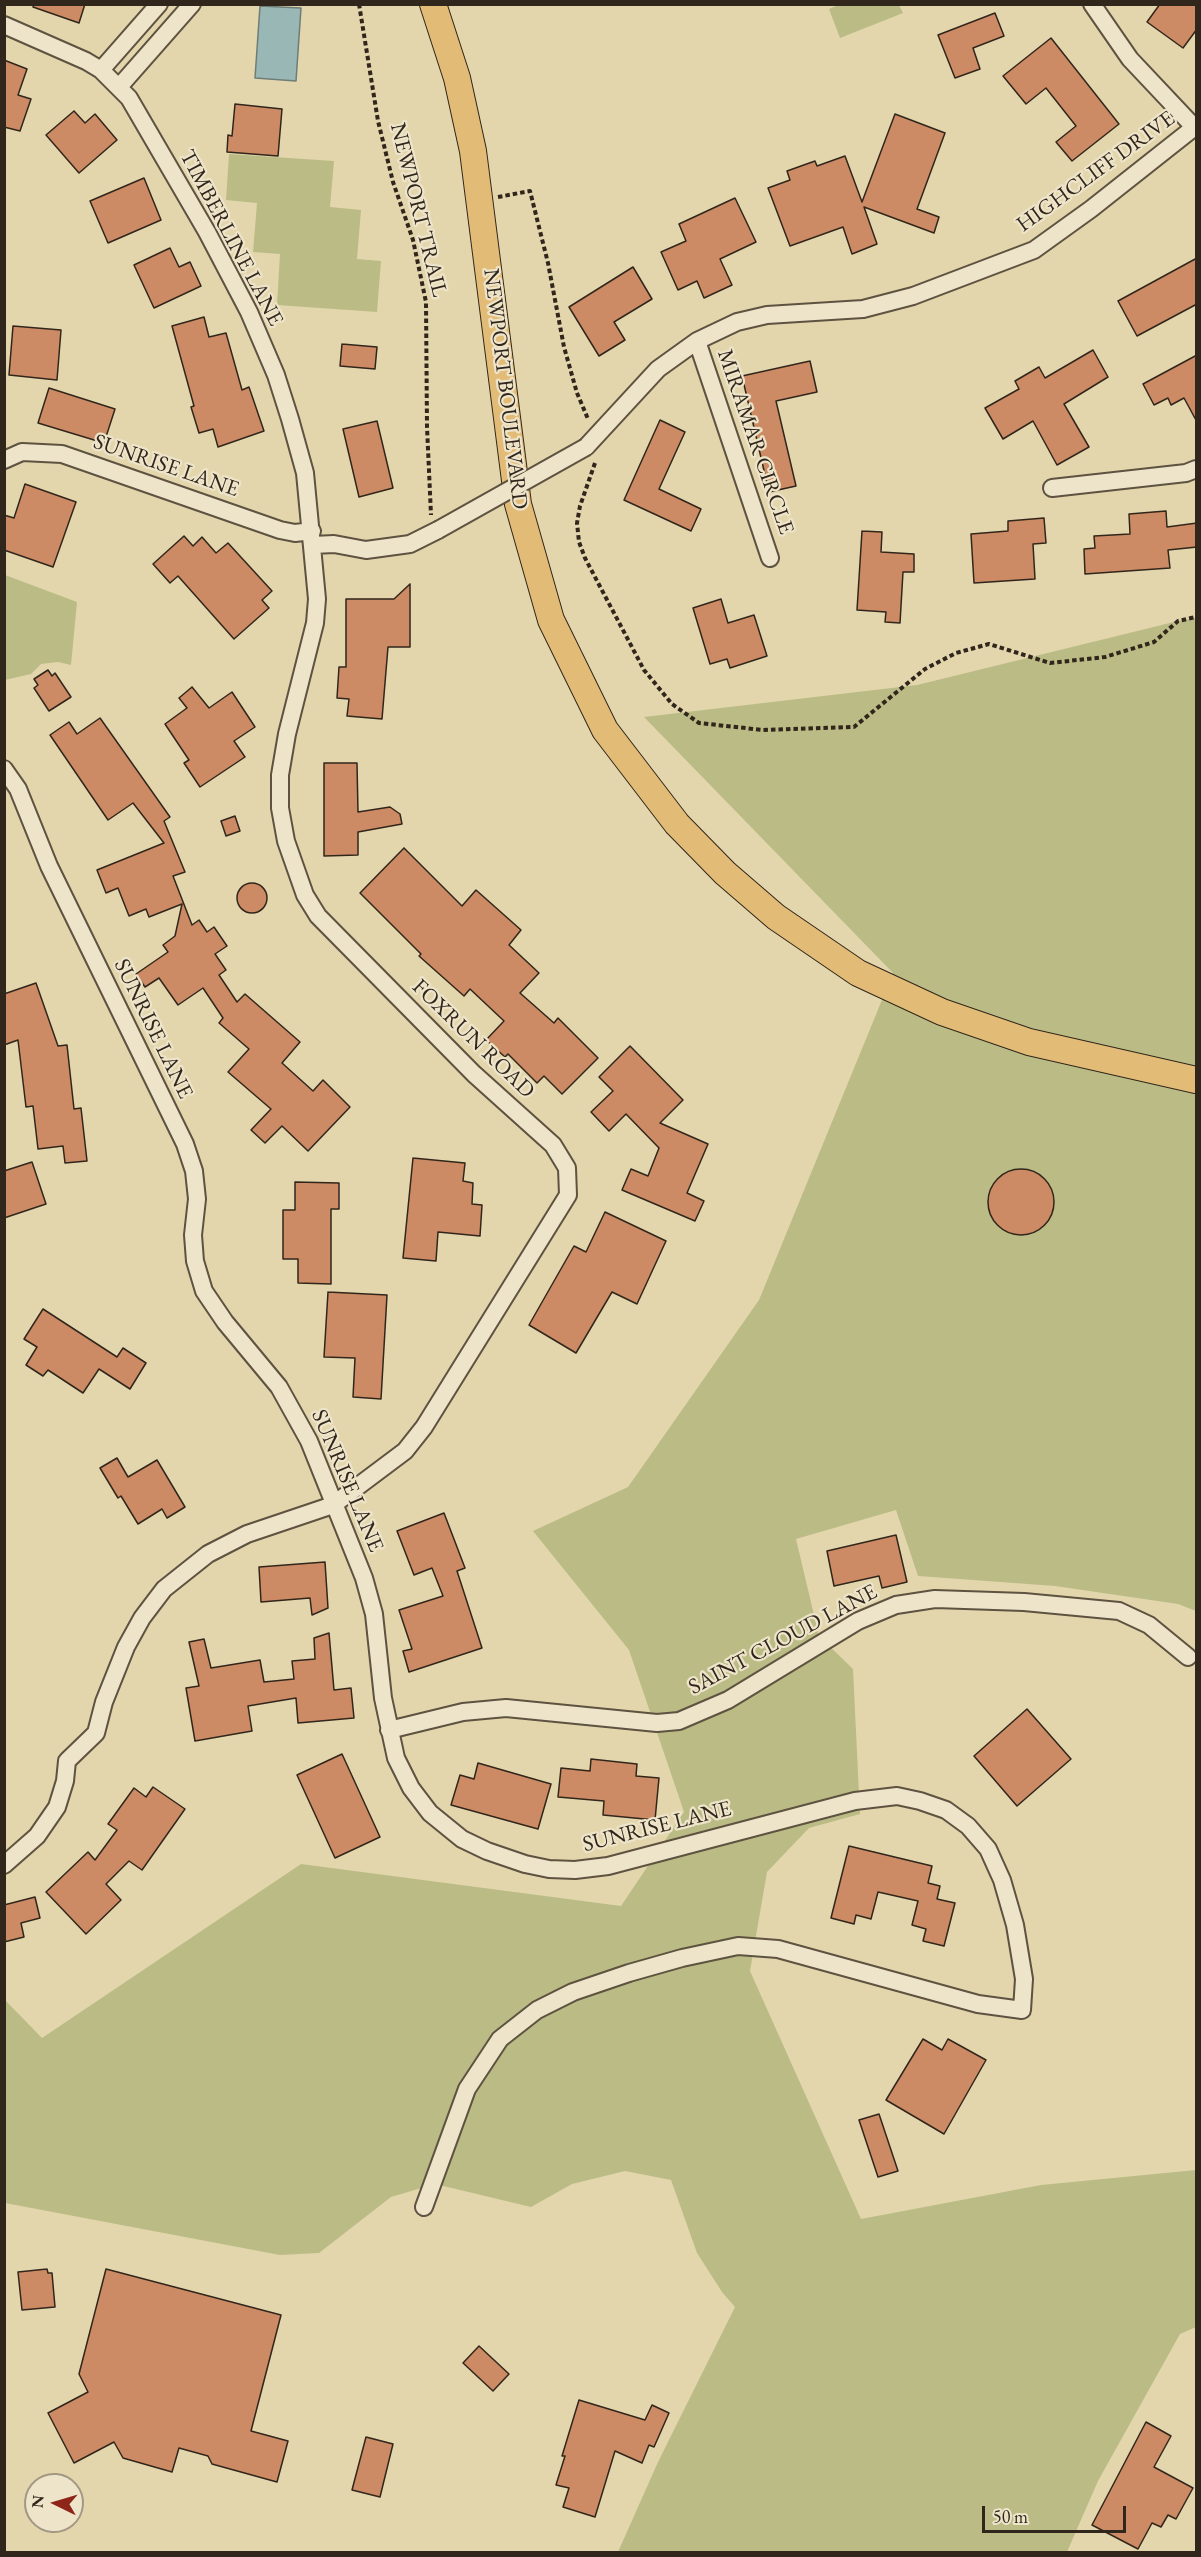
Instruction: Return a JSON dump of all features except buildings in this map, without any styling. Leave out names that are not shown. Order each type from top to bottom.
[{"type":"main road","name":"NEWPORT BOULEVARD","points":[[433,4],[457,78],[473,151],[518,504],[552,620],[605,730],[677,824],[725,873],[776,918],[858,973],[942,1012],[1029,1042],[1197,1080]]},
{"type":"street","points":[[101,70],[159,4]]},
{"type":"street","points":[[119,87],[192,4]]},
{"type":"street","points":[[1092,4],[1130,59],[1196,127]]},
{"type":"street","name":"TIMBERLINE LANE","points":[[4,25],[76,56],[101,70],[129,98],[207,232],[249,312],[276,375],[291,419],[305,473],[313,538]]},
{"type":"street","name":"HIGHCLIFF DRIVE","points":[[313,538],[366,550],[410,544],[591,442],[658,369],[697,341],[737,322],[767,315],[873,307],[913,296],[1034,250],[1091,209],[1196,127]]},
{"type":"street","name":"MIRAMAR CIRCLE","points":[[697,341],[770,558]]},
{"type":"street","name":"SUNRISE LANE","points":[[4,460],[22,452],[62,454],[280,530],[313,538]]},
{"type":"street","points":[[1052,488],[1186,473],[1197,469]]},
{"type":"street","name":"FOXRUN ROAD","points":[[4,1865],[38,1836],[57,1807],[65,1781],[67,1761],[96,1733],[104,1702],[126,1647],[142,1618],[164,1589],[208,1554],[247,1534],[333,1505],[405,1451],[424,1427],[568,1196],[567,1168],[553,1145],[474,1074],[318,916],[295,872],[280,808],[280,776],[287,734],[315,622],[317,599],[313,538]]},
{"type":"street","name":"SUNRISE LANE","points":[[4,769],[18,789],[50,866],[185,1144],[195,1171],[197,1199],[193,1235],[195,1261],[204,1292],[225,1323],[279,1387],[309,1441],[364,1578],[374,1614],[383,1698],[396,1758],[411,1788],[430,1813],[445,1827],[487,1851],[525,1864],[549,1869],[575,1870],[608,1866],[703,1839],[875,1797],[897,1796],[945,1810],[968,1826],[988,1849],[1002,1880],[1015,1925],[1024,1979],[1022,2010],[978,2004],[778,1949],[738,1946],[672,1961],[573,1992],[537,2010],[500,2038],[467,2089],[424,2207]]},
{"type":"street","name":"SAINT CLOUD LANE","points":[[389,1730],[463,1712],[506,1708],[657,1723],[679,1720],[728,1701],[858,1621],[896,1605],[935,1599],[1035,1603],[1119,1611],[1149,1625],[1188,1657]]},
{"type":"path","name":"NEWPORT TRAIL","points":[[359,4],[378,121],[393,182],[413,240],[426,302],[427,427],[435,531]]},
{"type":"path","points":[[480,201],[530,190],[548,263],[564,347],[591,442],[599,452],[580,506],[577,523],[579,542],[585,558],[644,670],[672,704],[699,723],[763,730],[854,727],[925,669],[956,653],[989,644],[1050,663],[1105,657],[1154,642],[1178,621],[1197,617]]},
{"type":"green space","points":[[841,4],[899,5],[903,13],[840,38],[829,9]]},
{"type":"green space","points":[[229,154],[334,161],[330,207],[361,210],[357,259],[381,261],[377,312],[277,305],[280,254],[253,252],[257,203],[226,200]]},
{"type":"green space","points":[[5,575],[77,602],[71,665],[58,662],[41,664],[31,674],[5,680]]},
{"type":"green space","points":[[1196,618],[1196,1611],[1178,1604],[1055,1586],[918,1576],[896,1510],[796,1539],[819,1636],[853,1669],[860,1814],[809,1828],[767,1872],[750,1971],[861,2219],[1041,2185],[1196,2170],[1196,2327],[1180,2334],[1098,2481],[1067,2552],[618,2552],[658,2462],[735,2307],[722,2292],[697,2253],[671,2180],[625,2171],[572,2184],[531,2207],[435,2184],[391,2197],[319,2253],[280,2255],[5,2203],[4,1999],[42,2038],[301,1864],[621,1906],[684,1812],[629,1650],[533,1531],[628,1487],[759,1300],[893,973],[644,717],[917,685]]},
{"type":"water","points":[[260,6],[301,8],[296,81],[255,78]]}]
